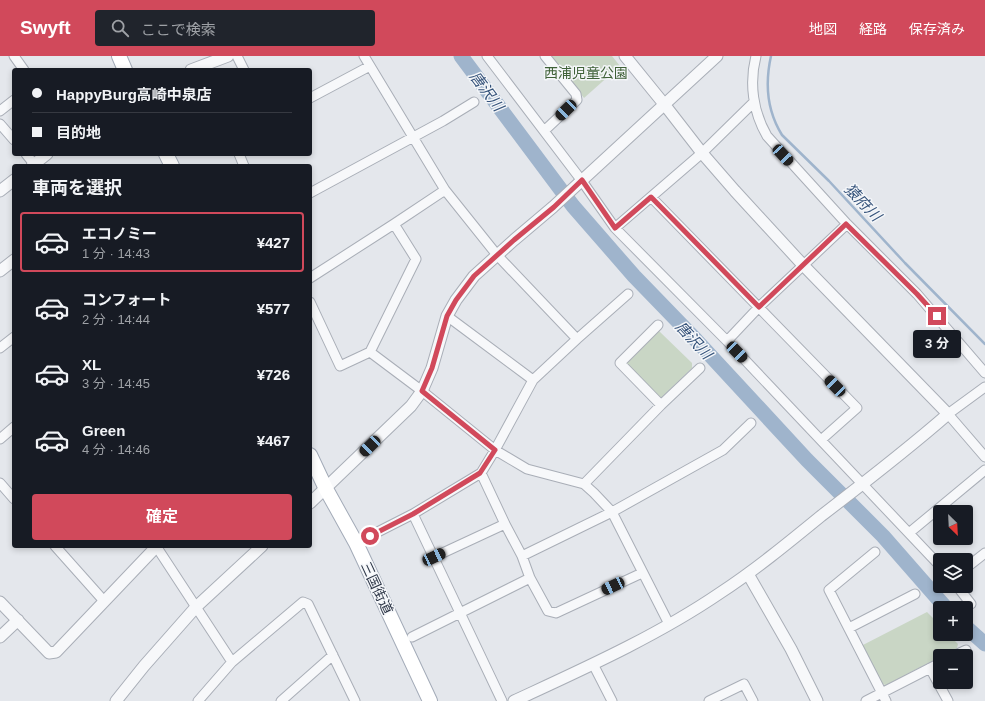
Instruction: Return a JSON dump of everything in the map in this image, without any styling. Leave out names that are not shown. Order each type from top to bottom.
[{"type":"main road","points":[[119,56],[124,68]]},
{"type":"main road","name":"三国街道","points":[[312,459],[326,489],[356,543],[430,701]]},
{"type":"street","points":[[14,56],[23,68]]},
{"type":"street","points":[[196,68],[228,56]]},
{"type":"street","points":[[237,56],[243,68]]},
{"type":"street","points":[[364,56],[414,137],[444,190],[497,255],[576,339]]},
{"type":"street","points":[[487,56],[615,228],[727,341],[933,559]]},
{"type":"street","points":[[544,56],[576,94],[577,100],[544,131]]},
{"type":"street","points":[[625,56],[702,153],[735,191],[803,265],[948,414],[985,457]]},
{"type":"street","points":[[756,56],[752,76],[754,102],[762,127],[773,144],[846,224],[917,294],[985,373]]},
{"type":"street","points":[[312,502],[411,406],[422,391],[432,368],[447,316],[456,300],[474,276],[580,182],[664,104],[710,58]]},
{"type":"street","points":[[312,97],[370,66]]},
{"type":"street","points":[[0,111],[12,102]]},
{"type":"street","points":[[312,192],[414,137],[474,102]]},
{"type":"street","points":[[615,228],[702,153],[754,102]]},
{"type":"street","points":[[0,124],[12,138]]},
{"type":"street","points":[[34,164],[44,156]]},
{"type":"street","points":[[0,191],[12,182]]},
{"type":"street","points":[[312,277],[444,190]]},
{"type":"street","points":[[651,197],[857,408],[821,440]]},
{"type":"street","points":[[312,306],[340,366],[370,352],[416,259],[394,224]]},
{"type":"street","points":[[727,341],[759,307],[846,224]]},
{"type":"street","points":[[0,271],[12,262]]},
{"type":"street","points":[[356,543],[413,514],[480,473],[495,450],[533,380],[576,339],[628,294]]},
{"type":"street","points":[[447,316],[533,380]]},
{"type":"street","points":[[658,325],[620,363],[660,405]]},
{"type":"street","points":[[0,348],[12,339]]},
{"type":"street","points":[[370,352],[422,391],[495,450],[527,469],[584,484],[612,512],[669,624]]},
{"type":"street","points":[[584,484],[660,405],[700,368]]},
{"type":"street","points":[[514,701],[593,664],[669,624],[720,594],[748,574],[862,484],[948,414],[985,387]]},
{"type":"street","points":[[522,556],[612,512],[723,450],[751,423]]},
{"type":"street","points":[[0,439],[12,429]]},
{"type":"street","points":[[909,533],[985,470]]},
{"type":"street","points":[[480,473],[522,556],[530,578],[548,611],[556,613],[642,573]]},
{"type":"street","points":[[0,483],[12,497]]},
{"type":"street","points":[[413,514],[502,701]]},
{"type":"street","points":[[434,557],[505,524]]},
{"type":"street","points":[[57,548],[104,601]]},
{"type":"street","points":[[0,602],[49,653],[53,654],[155,548]]},
{"type":"street","points":[[158,548],[232,662]]},
{"type":"street","points":[[116,701],[196,607],[260,548]]},
{"type":"street","points":[[875,552],[829,590],[884,697]]},
{"type":"street","points":[[973,562],[985,553]]},
{"type":"street","points":[[748,574],[791,649],[817,701]]},
{"type":"street","points":[[412,637],[530,578]]},
{"type":"street","points":[[962,593],[969,601]]},
{"type":"street","points":[[849,628],[915,594]]},
{"type":"street","points":[[198,701],[232,662],[303,602],[308,604],[355,701]]},
{"type":"street","points":[[0,637],[18,620]]},
{"type":"street","points":[[281,701],[333,655]]},
{"type":"street","points":[[593,664],[612,701]]},
{"type":"street","points":[[866,701],[884,697],[933,666]]},
{"type":"street","points":[[930,668],[948,701]]},
{"type":"street","points":[[709,701],[744,684],[752,701]]},
{"type":"green space","name":"西浦児童公園","points":[[550,56],[612,56],[620,66],[584,98]]},
{"type":"green space","points":[[655,331],[659,331],[692,363],[692,368],[661,398],[658,398],[626,365],[626,362]]},
{"type":"green space","points":[[927,612],[933,618],[933,641],[955,641],[958,644],[955,649],[933,649],[933,661],[886,685],[881,684],[861,646]]},
{"type":"waterway","name":"唐沢川","points":[[461,56],[573,206],[634,276],[696,340],[807,460],[883,536],[940,601]]},
{"type":"waterway","name":"猿府川","points":[[771,56],[768,76],[770,107],[782,135],[829,181],[905,263],[985,344]]},
{"type":"waterway","name":"唐沢川","points":[[973,633],[985,644]]},
{"type":"route","points":[[370,536],[413,514],[480,473],[495,450],[422,391],[432,368],[447,316],[456,300],[474,276],[554,207],[582,180],[615,228],[651,197],[759,307],[846,224],[917,294],[937,316]]}]
